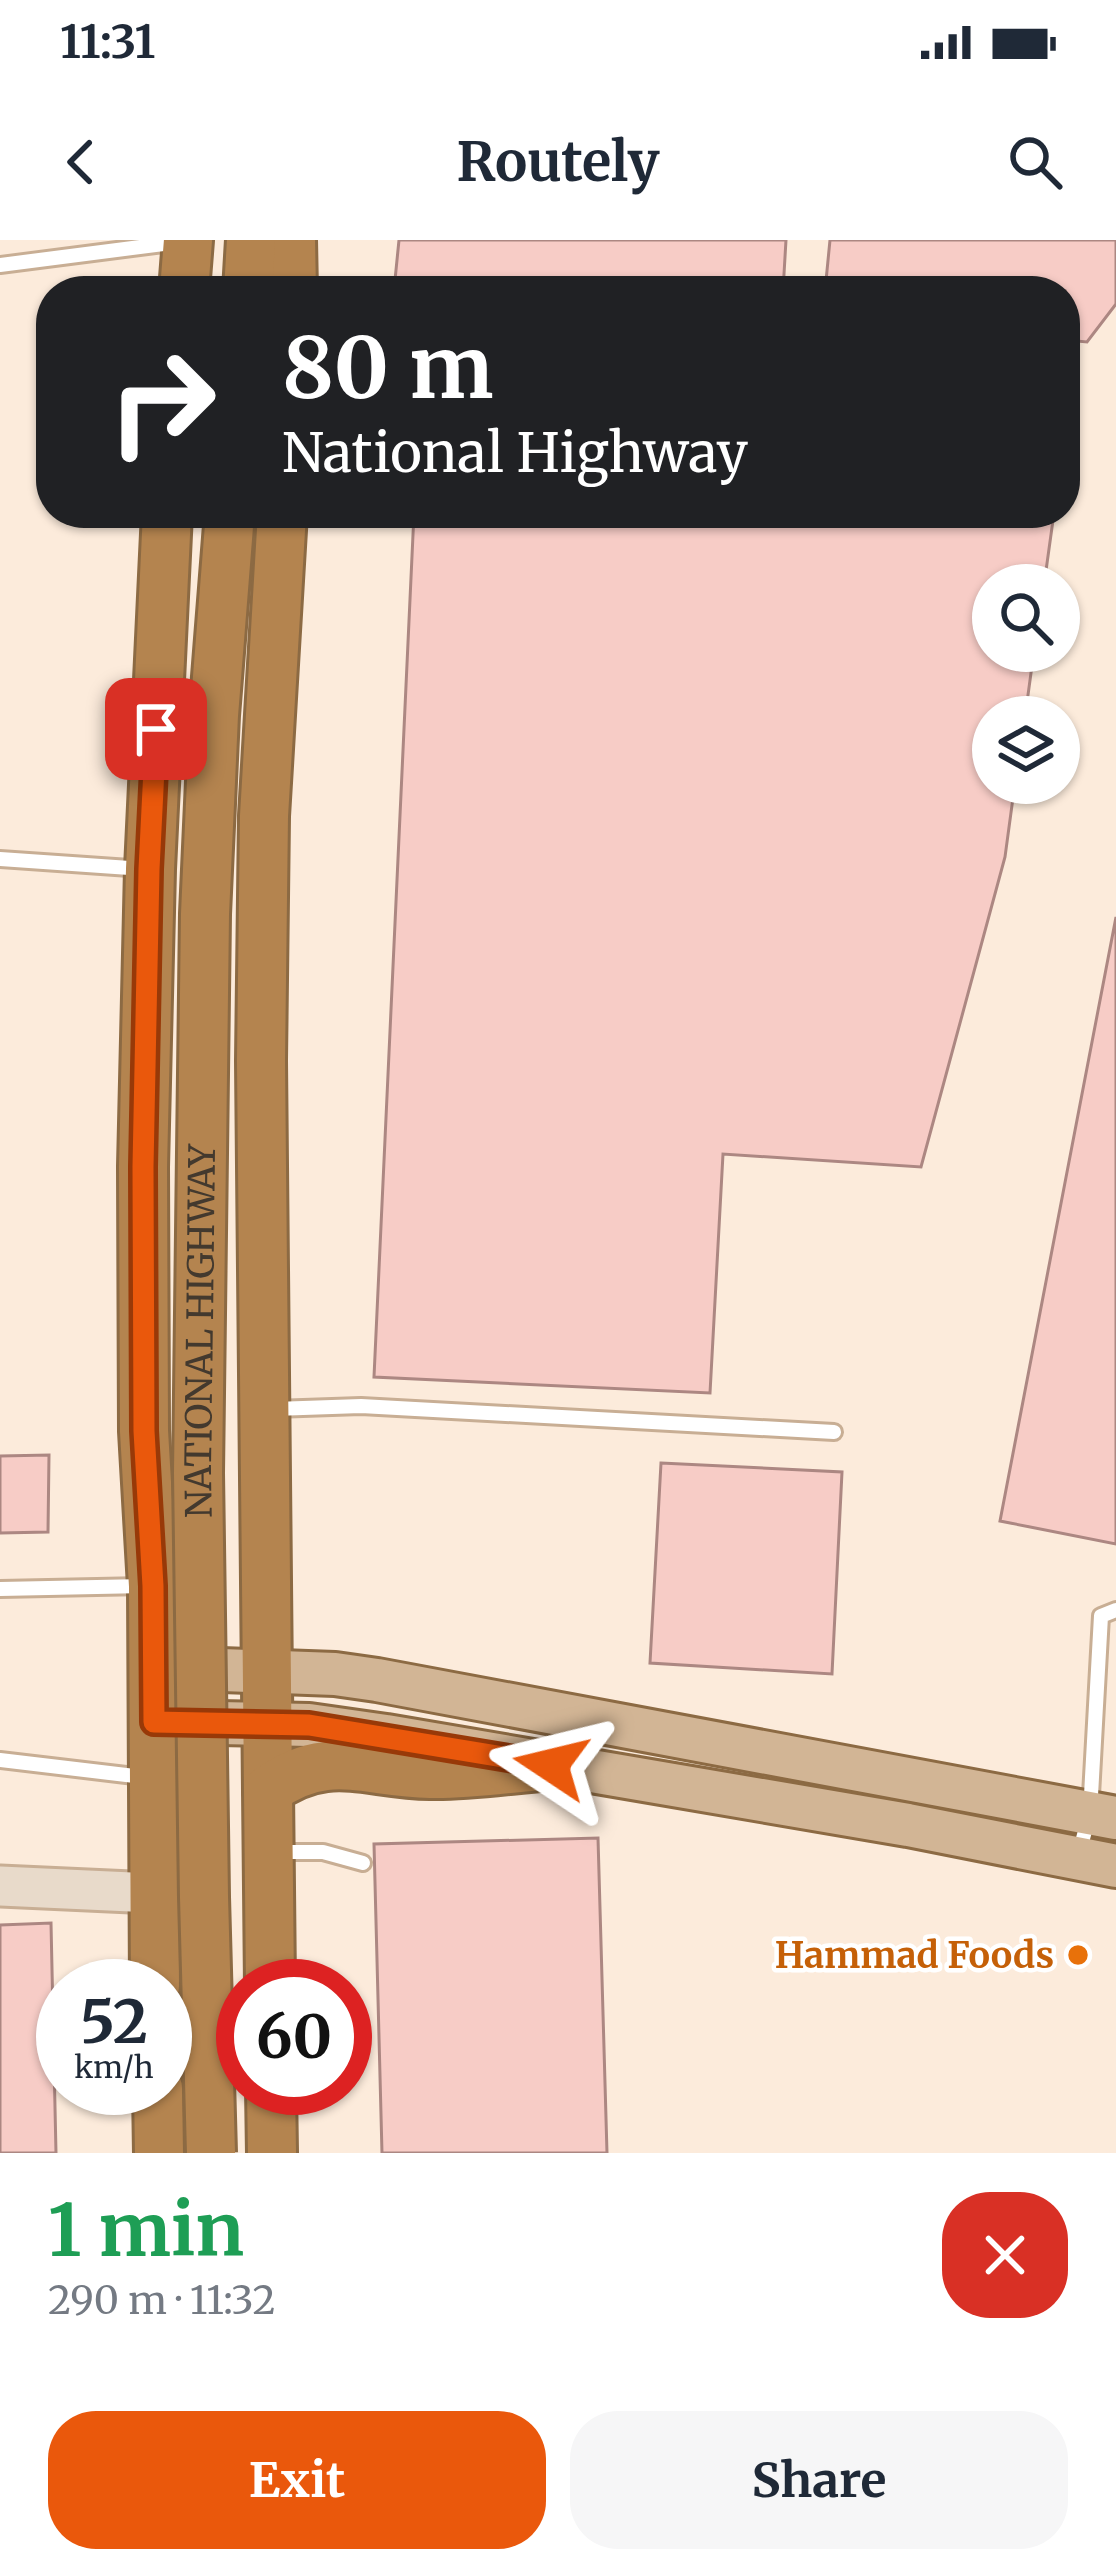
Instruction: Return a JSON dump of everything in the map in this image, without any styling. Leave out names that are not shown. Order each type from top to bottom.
[{"type":"highway","points":[[185,276],[188,240]]},
{"type":"highway","points":[[249,276],[251,240]]},
{"type":"highway","points":[[291,240],[292,276]]},
{"type":"highway","name":"NATIONAL HIGHWAY","points":[[154,1959],[153,1586],[144,1431],[143,1167],[149,869],[166,528]]},
{"type":"highway","name":"NATIONAL HIGHWAY","points":[[211,2153],[198,1473],[206,914],[214,715],[229,528]]},
{"type":"highway","points":[[270,1959],[261,1039],[264,816],[281,528]]},
{"type":"highway","points":[[268,1790],[302,1769],[331,1765],[430,1774],[551,1765]]},
{"type":"highway","points":[[158,2115],[159,2153]]},
{"type":"highway","points":[[271,2115],[272,2153]]},
{"type":"main road","points":[[154,1667],[335,1674],[1103,1816]]},
{"type":"main road","points":[[154,1722],[348,1730],[908,1825],[1097,1862]]},
{"type":"street","points":[[0,1886],[153,1893]]},
{"type":"lane","points":[[0,266],[188,240]]},
{"type":"lane","points":[[0,859],[149,869]]},
{"type":"lane","points":[[263,1409],[361,1406],[834,1432]]},
{"type":"lane","points":[[0,1588],[153,1586]]},
{"type":"lane","points":[[1097,1862],[1103,1816],[1101,1616],[1116,1610]]},
{"type":"lane","points":[[0,1760],[154,1778]]},
{"type":"lane","points":[[269,1852],[323,1852],[363,1863]]},
{"type":"building","points":[[399,240],[786,240],[784,276],[395,276]]},
{"type":"building","points":[[830,240],[1116,240],[1116,304],[1087,342],[1080,341],[1080,276],[826,276]]},
{"type":"building","points":[[413,528],[1052,528],[1047,564],[972,564],[972,672],[1031,672],[1028,696],[972,696],[972,804],[1012,804],[1005,857],[921,1167],[723,1154],[710,1393],[374,1377]]},
{"type":"building","points":[[1116,917],[1116,1544],[1000,1521]]},
{"type":"building","points":[[49,1455],[48,1532],[0,1533],[0,1456]]},
{"type":"building","points":[[661,1463],[842,1472],[832,1674],[650,1663]]},
{"type":"building","points":[[598,1838],[607,2153],[382,2153],[374,1844]]},
{"type":"building","points":[[51,1923],[52,1959],[36,1959],[36,2115],[55,2115],[56,2153],[0,2153],[0,1925]]},
{"type":"place","name":"Hammad Foods","points":[[1078,1955]]},
{"type":"route","points":[[156,729],[143,1167],[144,1431],[153,1586],[154,1722],[309,1725],[551,1765]]}]
